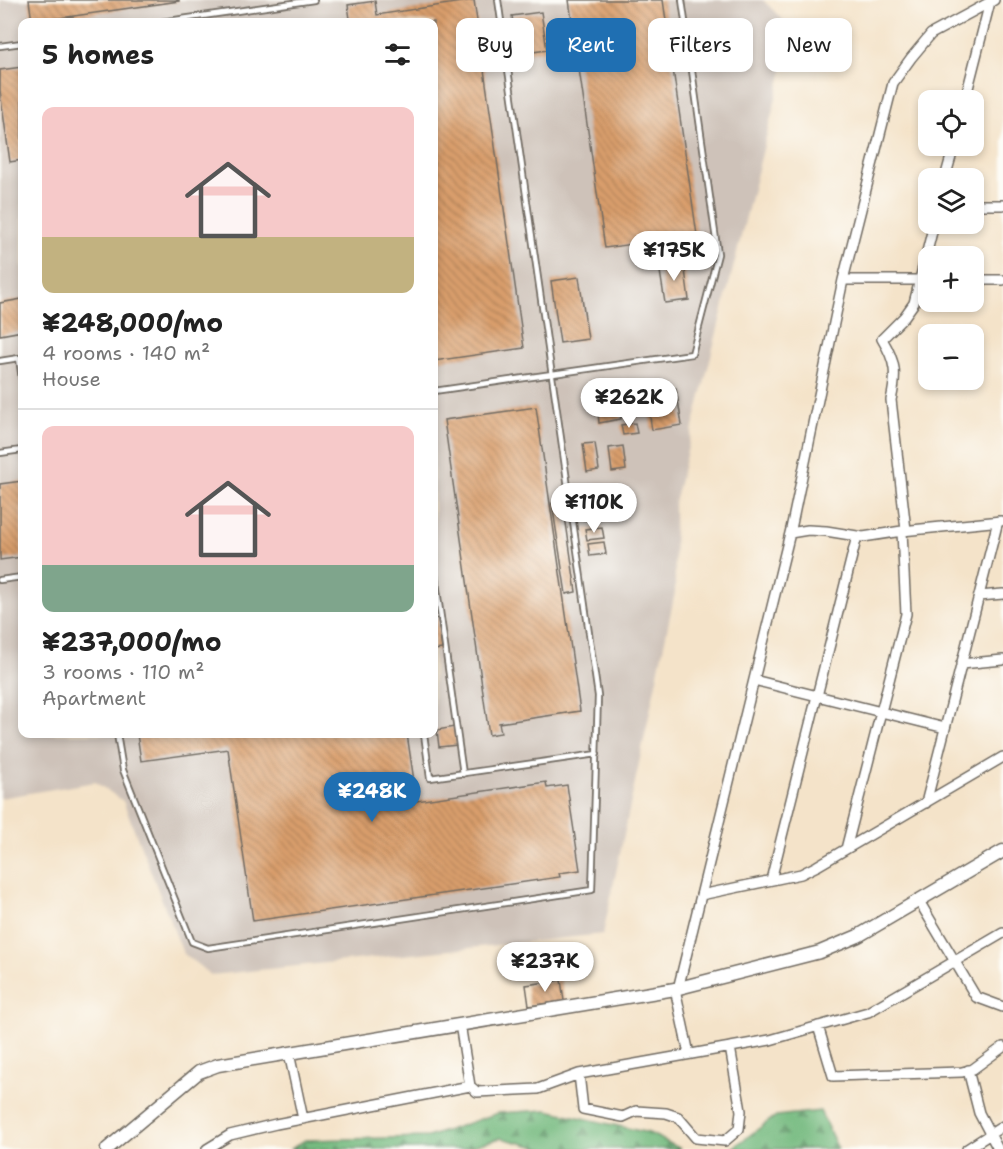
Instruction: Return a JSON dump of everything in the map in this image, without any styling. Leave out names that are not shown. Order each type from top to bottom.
[{"type":"street","points":[[968,90],[992,1]]},
{"type":"street","points":[[689,1054],[676,989],[790,533],[843,279],[893,83],[931,34],[992,1]]},
{"type":"street","points":[[984,205],[1003,205]]},
{"type":"street","points":[[843,279],[918,280]]},
{"type":"street","points":[[984,280],[1003,280]]},
{"type":"street","points":[[846,849],[906,614],[904,531],[891,400],[895,367],[882,339],[904,317],[918,294]]},
{"type":"street","points":[[790,533],[808,530],[863,537],[1000,521],[926,803]]},
{"type":"street","points":[[771,880],[857,536]]},
{"type":"street","points":[[979,596],[1003,594]]},
{"type":"street","points":[[961,664],[1003,660]]},
{"type":"street","points":[[754,680],[945,728]]},
{"type":"street","points":[[701,896],[801,874],[1003,757]]},
{"type":"street","points":[[107,1149],[199,1072],[218,1065],[676,989],[837,946],[1003,851]]},
{"type":"street","points":[[919,900],[976,998],[1003,1007]]},
{"type":"street","points":[[460,1024],[470,1086],[477,1092],[538,1089],[579,1074],[770,1040],[868,1012],[1003,933]]},
{"type":"street","points":[[818,1026],[833,1076],[974,1069],[1003,1047]]},
{"type":"street","points":[[579,1074],[583,1109],[623,1117],[636,1111],[666,1113],[678,1117],[696,1138],[725,1141],[739,1129],[741,1111],[730,1047]]},
{"type":"street","points":[[289,1053],[303,1119]]},
{"type":"street","points":[[968,1070],[980,1113],[998,1149]]},
{"type":"street","points":[[207,1149],[230,1135],[470,1086]]},
{"type":"street","points":[[967,1149],[1003,1126]]},
{"type":"lane","points":[[189,18],[314,0]]},
{"type":"lane","points":[[118,738],[123,770],[192,942],[208,948],[592,890],[598,696],[498,0]]},
{"type":"lane","points":[[438,390],[693,354],[718,254],[682,0]]},
{"type":"lane","points":[[0,46],[18,44]]},
{"type":"lane","points":[[0,361],[18,358]]},
{"type":"lane","points":[[0,453],[18,451]]},
{"type":"lane","points":[[0,580],[18,578]]},
{"type":"lane","points":[[438,596],[463,774]]},
{"type":"lane","points":[[425,738],[430,778],[597,754]]},
{"type":"shaded area","points":[[0,0],[763,0],[781,18],[765,18],[765,72],[782,72],[674,503],[675,592],[603,934],[211,975],[183,953],[123,801],[95,782],[0,798]]},
{"type":"green space","points":[[547,1110],[649,1133],[681,1149],[545,1149],[501,1138],[462,1149],[291,1149],[305,1140],[428,1137],[498,1113]]},
{"type":"green space","points":[[820,1111],[838,1149],[731,1149],[776,1116]]},
{"type":"building","points":[[29,0],[179,0],[60,18],[31,18]]},
{"type":"building","points":[[474,0],[477,18],[456,18],[456,72],[484,72],[524,348],[438,360],[438,18],[350,18],[348,5],[375,1],[377,15]]},
{"type":"building","points":[[569,0],[663,0],[666,18],[648,18],[648,72],[673,72],[697,235],[605,248],[579,72],[636,72],[636,18],[572,18]]},
{"type":"building","points":[[541,12],[546,50],[534,52],[534,18],[512,18],[512,16]]},
{"type":"building","points":[[18,68],[18,161],[10,162],[0,91],[0,70]]},
{"type":"building","points":[[684,262],[689,300],[665,303],[659,265]]},
{"type":"building","points":[[579,277],[588,339],[560,343],[551,281]]},
{"type":"building","points":[[18,300],[18,332],[0,335],[0,303]]},
{"type":"building","points":[[676,388],[682,425],[652,430],[646,392]]},
{"type":"building","points":[[536,407],[580,711],[499,723],[501,733],[489,735],[444,420]]},
{"type":"building","points":[[619,409],[621,419],[599,423],[598,412]]},
{"type":"building","points":[[635,423],[637,433],[623,435],[621,425]]},
{"type":"building","points":[[595,443],[599,470],[587,472],[583,444]]},
{"type":"building","points":[[623,446],[626,470],[612,472],[609,448]]},
{"type":"building","points":[[18,482],[18,558],[0,560],[0,484]]},
{"type":"building","points":[[563,502],[576,592],[566,594],[552,503]]},
{"type":"building","points":[[605,508],[607,517],[584,520],[583,511]]},
{"type":"building","points":[[602,527],[604,538],[587,540],[585,529]]},
{"type":"building","points":[[604,542],[606,554],[590,556],[588,544]]},
{"type":"building","points":[[438,618],[442,649],[438,650]]},
{"type":"building","points":[[454,727],[457,745],[439,747],[438,730]]},
{"type":"building","points":[[138,738],[408,738],[417,801],[546,782],[547,788],[567,785],[580,870],[559,873],[560,877],[253,921],[228,749],[141,761]]},
{"type":"building","points":[[561,980],[564,1001],[529,1006],[526,985]]}]
